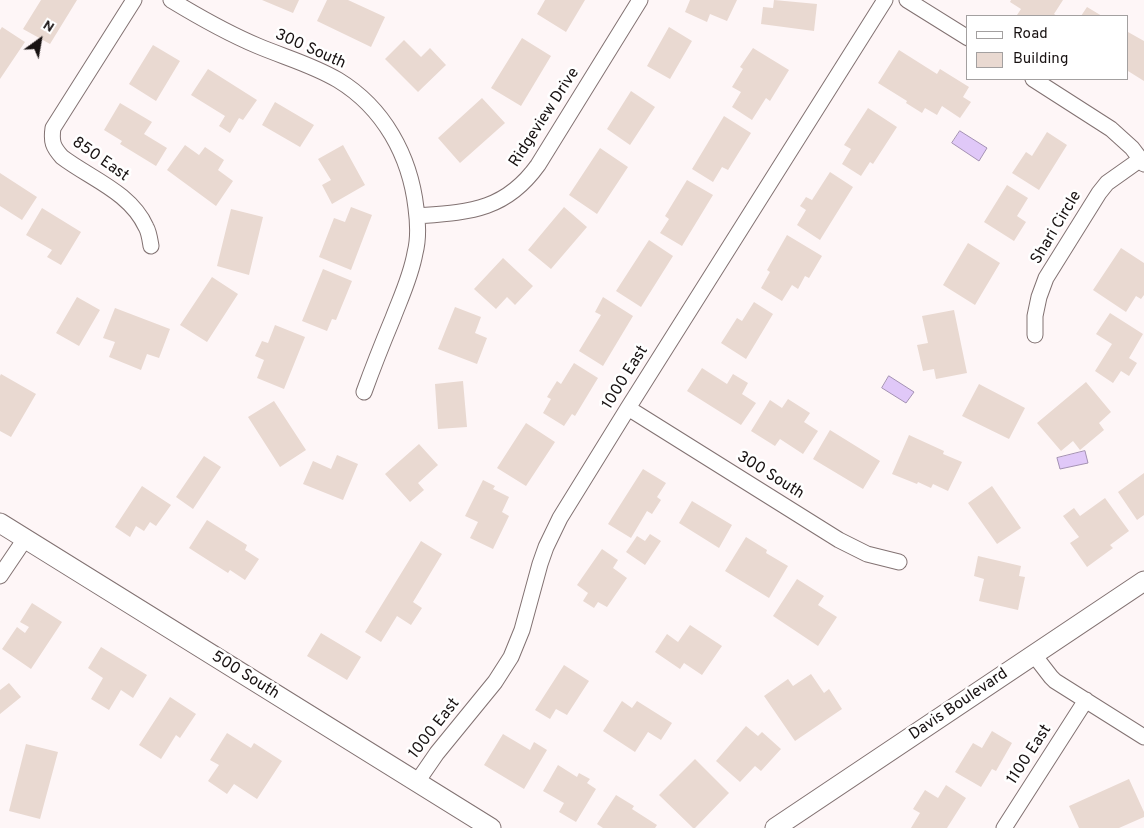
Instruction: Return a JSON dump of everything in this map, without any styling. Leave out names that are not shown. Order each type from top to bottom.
[{"type":"street","name":"850 East","points":[[134,0],[53,128],[52,139],[55,149],[62,157],[123,196],[137,211],[147,228],[151,246]]},
{"type":"street","name":"300 South","points":[[170,0],[195,16],[236,36],[338,80],[366,100],[389,128],[398,144],[411,179],[415,197],[418,234],[416,253],[411,271],[364,392]]},
{"type":"street","name":"Ridgeview Drive","points":[[417,216],[457,213],[487,206],[501,200],[523,184],[538,165],[640,0]]},
{"type":"street","name":"1000 East","points":[[417,782],[437,753],[495,682],[511,657],[522,630],[540,564],[552,532],[885,0]]},
{"type":"street","points":[[907,0],[966,37]]},
{"type":"street","points":[[1035,80],[1111,129],[1132,148],[1142,161]]},
{"type":"street","name":"Shari Circle","points":[[1035,336],[1035,316],[1039,296],[1046,278],[1099,193],[1107,184],[1142,161]]},
{"type":"street","name":"300 South","points":[[628,408],[839,540],[867,554],[898,562]]},
{"type":"street","name":"500 South","points":[[0,523],[491,828]]},
{"type":"street","points":[[0,576],[25,539]]},
{"type":"street","name":"Davis Boulevard","points":[[775,828],[1144,581]]},
{"type":"street","points":[[1034,655],[1055,681],[1144,737]]},
{"type":"street","name":"1100 East","points":[[1004,828],[1086,700]]},
{"type":"shaded area","points":[[960,131],[987,148],[979,161],[952,143]]},
{"type":"shaded area","points":[[889,376],[914,392],[906,403],[882,388]]},
{"type":"shaded area","points":[[1085,451],[1088,463],[1060,469],[1057,458]]},
{"type":"building","points":[[41,0],[77,0],[50,44],[23,29]]},
{"type":"building","points":[[262,0],[299,0],[293,13]]},
{"type":"building","points":[[327,0],[348,0],[385,17],[371,47],[317,21]]},
{"type":"building","points":[[545,0],[585,0],[566,32],[537,14]]},
{"type":"building","points":[[690,0],[737,0],[727,21],[710,14],[707,22],[685,12]]},
{"type":"building","points":[[774,0],[817,4],[814,31],[761,24],[763,7],[773,8]]},
{"type":"building","points":[[1011,0],[1063,0],[1054,14],[1056,15],[1017,15],[1021,9],[1010,2]]},
{"type":"building","points":[[1087,7],[1100,15],[1082,15]]},
{"type":"building","points":[[2,27],[25,42],[0,79],[0,30]]},
{"type":"building","points":[[669,27],[692,41],[670,79],[647,66]]},
{"type":"building","points":[[1129,33],[1144,41],[1144,81],[1129,72]]},
{"type":"building","points":[[522,38],[551,56],[521,106],[491,88]]},
{"type":"building","points":[[404,40],[421,57],[430,48],[446,65],[418,92],[385,59]]},
{"type":"building","points":[[153,45],[180,61],[156,101],[129,84]]},
{"type":"building","points":[[753,48],[789,70],[770,101],[766,98],[752,120],[732,107],[741,92],[732,87],[743,69],[740,67]]},
{"type":"building","points":[[899,50],[937,74],[940,69],[969,87],[963,97],[971,102],[960,118],[942,106],[937,115],[925,108],[922,113],[878,83]]},
{"type":"building","points":[[208,69],[257,100],[243,120],[239,118],[230,133],[219,126],[225,116],[191,95]]},
{"type":"building","points":[[631,91],[655,107],[630,145],[607,129]]},
{"type":"building","points":[[482,98],[505,123],[460,163],[438,138]]},
{"type":"building","points":[[275,102],[314,125],[300,147],[262,125]]},
{"type":"building","points":[[120,103],[152,122],[144,134],[167,148],[156,166],[120,144],[122,141],[104,130]]},
{"type":"building","points":[[868,108],[897,127],[873,164],[870,162],[861,176],[842,164],[851,149],[844,145]]},
{"type":"building","points":[[724,116],[751,133],[728,170],[722,167],[713,182],[692,169]]},
{"type":"building","points":[[1047,132],[1067,145],[1039,190],[1012,173],[1026,152],[1032,156]]},
{"type":"building","points":[[185,145],[199,155],[205,147],[224,160],[218,170],[233,181],[216,206],[167,170]]},
{"type":"building","points":[[343,145],[365,185],[332,204],[322,185],[331,180],[318,159]]},
{"type":"building","points":[[600,148],[628,167],[597,214],[569,195]]},
{"type":"building","points":[[830,172],[853,187],[820,240],[797,225],[806,210],[800,206],[806,197],[812,200]]},
{"type":"building","points":[[0,173],[37,197],[22,220],[0,206]]},
{"type":"building","points":[[687,180],[713,195],[682,246],[660,233],[669,219],[665,216]]},
{"type":"building","points":[[1007,185],[1028,198],[1017,216],[1026,222],[1014,241],[984,222]]},
{"type":"building","points":[[351,207],[372,215],[351,270],[319,257],[334,218],[345,222]]},
{"type":"building","points":[[564,207],[587,227],[551,269],[528,250]]},
{"type":"building","points":[[42,208],[81,232],[61,265],[47,257],[52,250],[26,235]]},
{"type":"building","points":[[231,209],[263,217],[249,275],[217,266]]},
{"type":"building","points":[[787,235],[822,256],[809,278],[805,276],[798,289],[792,285],[782,301],[761,288],[770,272],[767,270]]},
{"type":"building","points":[[649,240],[673,256],[641,307],[616,291]]},
{"type":"building","points":[[968,243],[1000,263],[975,305],[943,285]]},
{"type":"building","points":[[1121,248],[1144,263],[1144,295],[1141,299],[1136,296],[1126,312],[1093,290]]},
{"type":"building","points":[[503,258],[533,286],[515,305],[507,297],[496,309],[474,289]]},
{"type":"building","points":[[323,269],[352,281],[336,320],[332,319],[327,331],[302,321]]},
{"type":"building","points":[[212,277],[238,294],[207,342],[180,325]]},
{"type":"building","points":[[77,297],[100,310],[79,346],[56,333]]},
{"type":"building","points":[[603,297],[633,316],[603,366],[579,351],[601,315],[595,312]]},
{"type":"building","points":[[754,302],[773,314],[746,359],[721,343],[737,318],[742,321]]},
{"type":"building","points":[[455,307],[481,317],[475,333],[487,338],[477,364],[438,349]]},
{"type":"building","points":[[115,308],[170,329],[159,358],[147,354],[141,370],[109,357],[115,342],[103,338]]},
{"type":"building","points":[[954,310],[967,373],[936,379],[934,369],[923,371],[917,345],[928,343],[922,316]]},
{"type":"building","points":[[1110,313],[1143,334],[1129,358],[1137,363],[1129,376],[1121,371],[1113,383],[1095,371],[1112,344],[1096,334]]},
{"type":"building","points":[[275,325],[305,337],[284,389],[257,378],[264,360],[255,356],[262,341],[268,343]]},
{"type":"building","points":[[574,363],[598,378],[575,416],[572,414],[564,426],[543,413],[551,399],[547,397],[557,381],[561,384]]},
{"type":"building","points":[[702,368],[727,384],[733,374],[748,383],[742,394],[756,403],[741,425],[687,391]]},
{"type":"building","points":[[1,374],[36,394],[11,437],[0,431]]},
{"type":"building","points":[[463,381],[467,427],[438,429],[435,384]]},
{"type":"building","points":[[1086,382],[1111,412],[1099,423],[1104,430],[1080,450],[1073,441],[1061,451],[1037,423]]},
{"type":"building","points":[[979,384],[1025,408],[1009,439],[962,416]]},
{"type":"building","points":[[788,399],[810,413],[804,422],[818,431],[803,454],[780,439],[775,446],[751,431],[770,400],[782,408]]},
{"type":"building","points":[[274,401],[306,450],[280,467],[248,417]]},
{"type":"building","points":[[526,423],[555,442],[526,486],[497,468]]},
{"type":"building","points":[[830,430],[880,461],[863,489],[813,459]]},
{"type":"building","points":[[909,435],[944,451],[943,454],[962,462],[948,491],[933,484],[931,488],[892,474]]},
{"type":"building","points":[[419,444],[438,465],[418,483],[424,490],[410,502],[385,474]]},
{"type":"building","points":[[337,455],[358,464],[343,500],[303,484],[313,461],[331,469]]},
{"type":"building","points":[[204,456],[221,467],[193,509],[176,497]]},
{"type":"building","points":[[643,469],[666,483],[657,497],[661,500],[652,514],[647,511],[631,538],[608,524]]},
{"type":"building","points":[[1144,473],[1144,515],[1137,520],[1118,492]]},
{"type":"building","points":[[483,480],[495,486],[493,489],[509,497],[502,512],[509,516],[493,549],[470,538],[478,522],[465,516]]},
{"type":"building","points":[[142,486],[171,505],[156,526],[150,522],[144,531],[136,526],[130,537],[115,527]]},
{"type":"building","points":[[992,486],[1021,528],[997,544],[968,503]]},
{"type":"building","points":[[1105,498],[1129,531],[1110,545],[1113,548],[1087,567],[1070,543],[1079,537],[1063,516],[1074,508],[1080,516]]},
{"type":"building","points":[[692,501],[732,525],[719,548],[679,523]]},
{"type":"building","points":[[207,520],[247,545],[245,550],[259,559],[245,580],[230,570],[228,573],[189,548]]},
{"type":"building","points":[[650,534],[661,541],[645,565],[626,552],[637,536],[645,541]]},
{"type":"building","points":[[746,537],[767,550],[766,553],[788,566],[769,598],[725,571]]},
{"type":"building","points":[[421,541],[442,554],[413,602],[422,608],[411,625],[397,616],[381,642],[365,632]]},
{"type":"building","points":[[602,549],[618,560],[613,568],[627,578],[607,607],[598,602],[594,608],[583,601],[588,593],[577,585]]},
{"type":"building","points":[[978,556],[1021,566],[1019,576],[1025,577],[1018,610],[979,601],[984,579],[974,576]]},
{"type":"building","points":[[797,579],[824,596],[818,605],[837,617],[818,646],[773,616]]},
{"type":"building","points":[[32,603],[62,622],[31,669],[2,649],[17,627],[25,633],[29,627],[20,622]]},
{"type":"building","points":[[690,625],[722,646],[702,675],[684,663],[680,669],[655,652],[667,634],[678,642]]},
{"type":"building","points":[[321,633],[361,657],[347,680],[307,656]]},
{"type":"building","points":[[101,647],[147,675],[133,698],[121,690],[109,710],[91,699],[103,678],[88,668]]},
{"type":"building","points":[[564,665],[589,681],[567,715],[556,709],[550,719],[535,710]]},
{"type":"building","points":[[811,674],[824,693],[829,689],[842,709],[795,741],[764,696],[788,679],[793,686]]},
{"type":"building","points":[[9,683],[21,697],[0,714],[0,690]]},
{"type":"building","points":[[170,697],[196,714],[180,738],[176,735],[161,759],[139,745]]},
{"type":"building","points":[[622,701],[632,708],[637,701],[672,723],[661,740],[648,732],[635,752],[603,731]]},
{"type":"building","points":[[746,726],[758,736],[762,732],[781,749],[761,771],[755,766],[740,782],[716,761]]},
{"type":"building","points":[[992,731],[1012,743],[996,771],[992,769],[981,787],[955,772],[973,743],[982,748]]},
{"type":"building","points":[[227,733],[251,748],[254,743],[282,761],[257,799],[234,784],[227,794],[208,781],[219,765],[210,760]]},
{"type":"building","points":[[503,734],[530,750],[534,742],[547,750],[524,789],[484,765]]},
{"type":"building","points":[[26,744],[58,752],[40,819],[9,811]]},
{"type":"building","points":[[695,759],[729,793],[693,828],[659,795]]},
{"type":"building","points":[[558,765],[577,777],[579,773],[590,779],[587,783],[596,789],[576,822],[559,812],[564,803],[543,791]]},
{"type":"building","points":[[1129,779],[1144,812],[1144,817],[1119,828],[1079,828],[1069,806]]},
{"type":"building","points":[[946,785],[966,798],[947,828],[911,828],[920,813],[913,809],[925,790],[938,798]]},
{"type":"building","points":[[616,795],[634,806],[632,809],[657,825],[655,828],[603,828],[597,824]]}]
